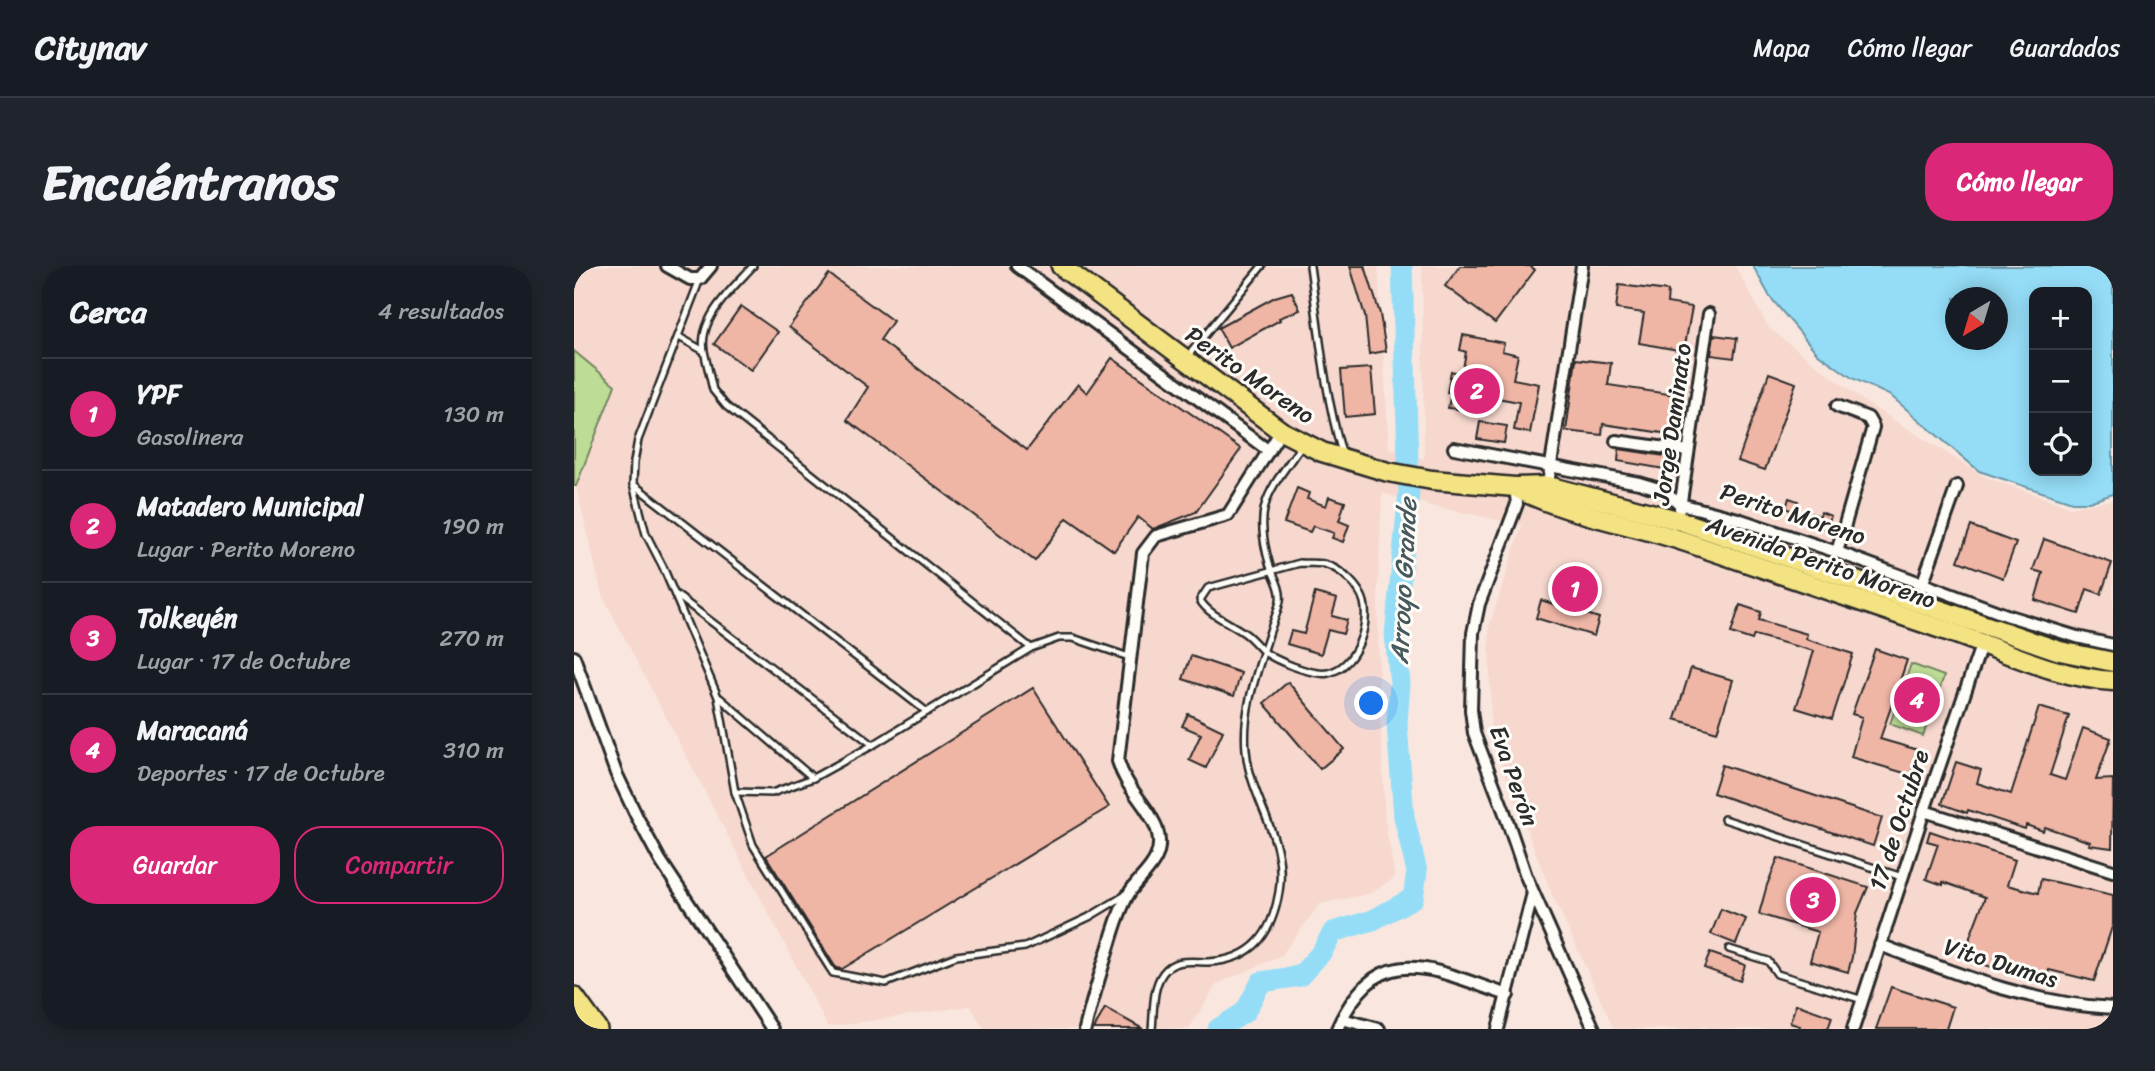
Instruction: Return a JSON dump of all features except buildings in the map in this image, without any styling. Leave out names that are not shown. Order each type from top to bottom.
[{"type":"highway","points":[[574,997],[597,1029]]},
{"type":"main road","name":"Perito Moreno","points":[[1061,266],[1281,431],[1343,460],[1432,480]]},
{"type":"main road","name":"Avenida Perito Moreno","points":[[1432,480],[1514,487],[1680,521],[2060,651],[2113,662]]},
{"type":"main road","name":"Avenida Perito Moreno","points":[[1680,521],[1982,643],[2050,668],[2113,681]]},
{"type":"street","points":[[667,266],[690,279],[700,279],[711,266]]},
{"type":"street","points":[[1017,266],[1269,451]]},
{"type":"street","points":[[1546,494],[1582,266]]},
{"type":"street","name":"Jorge Daminato","points":[[1680,521],[1709,314]]},
{"type":"street","points":[[1837,406],[1868,418],[1873,427],[1837,552]]},
{"type":"street","points":[[1085,1029],[1119,915],[1129,893],[1149,871],[1159,848],[1158,831],[1122,777],[1118,761],[1143,553],[1156,536],[1228,515],[1281,431]]},
{"type":"street","points":[[1616,441],[1688,451]]},
{"type":"street","name":"Perito Moreno","points":[[1454,448],[1639,483],[1661,490],[1680,521],[1738,519],[2066,634],[2113,645]]},
{"type":"street","points":[[1922,585],[1957,486]]},
{"type":"street","name":"Eva Perón","points":[[1514,487],[1517,504],[1479,604],[1473,633],[1471,710],[1474,733],[1533,893],[1594,1029]]},
{"type":"street","name":"17 de Octubre","points":[[1853,1029],[1923,811],[1988,625]]},
{"type":"street","points":[[574,657],[616,773],[642,828],[675,883],[772,1029]]},
{"type":"street","points":[[1923,811],[2113,871]]},
{"type":"street","points":[[1498,1029],[1533,893]]},
{"type":"street","name":"Vito Dumas","points":[[1880,945],[1996,988],[2051,1002],[2113,1009]]},
{"type":"street","points":[[1379,1029],[1339,1024],[1360,990],[1387,971],[1410,966],[1434,970],[1508,995]]},
{"type":"lane","points":[[753,266],[718,306],[707,327],[703,344],[713,390],[726,406],[1031,648]]},
{"type":"lane","points":[[1185,360],[1262,266]]},
{"type":"lane","points":[[1310,266],[1330,411],[1343,460]]},
{"type":"lane","points":[[700,279],[638,440],[633,484],[646,534],[663,567],[718,697],[735,792],[753,845],[833,973],[886,983],[956,956],[1025,947],[1089,917],[1129,893]]},
{"type":"lane","points":[[679,337],[704,351]]},
{"type":"lane","points":[[1152,1029],[1154,995],[1163,973],[1172,965],[1185,961],[1229,959],[1260,943],[1269,928],[1279,893],[1282,864],[1277,844],[1250,776],[1245,748],[1247,711],[1280,599],[1265,548],[1261,522],[1264,506],[1269,492],[1303,443]]},
{"type":"lane","points":[[633,484],[927,712]]},
{"type":"lane","points":[[1300,563],[1326,564],[1349,579],[1360,592],[1365,604],[1362,632],[1357,649],[1344,664],[1327,673],[1299,668],[1264,652],[1249,636],[1205,609],[1200,600],[1208,588],[1300,563]]},
{"type":"lane","points":[[672,591],[873,745]]},
{"type":"lane","points":[[735,792],[772,793],[813,778],[873,745],[1031,648],[1059,638],[1073,638],[1129,657]]},
{"type":"lane","points":[[718,697],[813,778]]},
{"type":"lane","points":[[1724,819],[1902,877]]},
{"type":"lane","points":[[1729,949],[1768,961],[1777,974],[1863,1000]]},
{"type":"shaded area","points":[[574,266],[1378,266],[1389,448],[1424,459],[1422,266],[1735,266],[1769,328],[1865,402],[1985,477],[2071,507],[2113,500],[2113,1029],[1710,1029],[1702,1026],[1700,1029],[1614,1029],[1550,890],[1491,737],[1489,627],[1522,525],[1382,493],[1378,589],[1379,687],[1385,821],[1395,878],[1369,894],[1320,904],[1281,956],[1217,984],[1189,1029],[984,1029],[970,1006],[828,1027],[602,595],[576,486],[615,385],[574,351]]},
{"type":"green space","points":[[574,351],[615,385],[576,486],[574,486]]},
{"type":"green space","points":[[1911,664],[1944,676],[1923,736],[1890,724]]},
{"type":"water","points":[[1753,266],[2113,266],[2113,494],[2089,502],[2072,502],[1979,471],[1891,396],[1852,378],[1817,353],[1770,297]]},
{"type":"waterway","name":"Arroyo Grande","points":[[1218,1029],[1245,1012],[1261,982],[1300,976],[1321,953],[1333,932],[1373,920],[1413,898],[1417,872],[1404,817],[1397,724],[1400,683],[1395,635],[1409,492],[1402,266]]},
{"type":"place","name":"Matadero Municipal","points":[[1477,391]]},
{"type":"place","name":"YPF","points":[[1575,589]]},
{"type":"place","name":"Maracaná","points":[[1917,700]]},
{"type":"place","name":"Tolkeyén","points":[[1813,900]]}]
